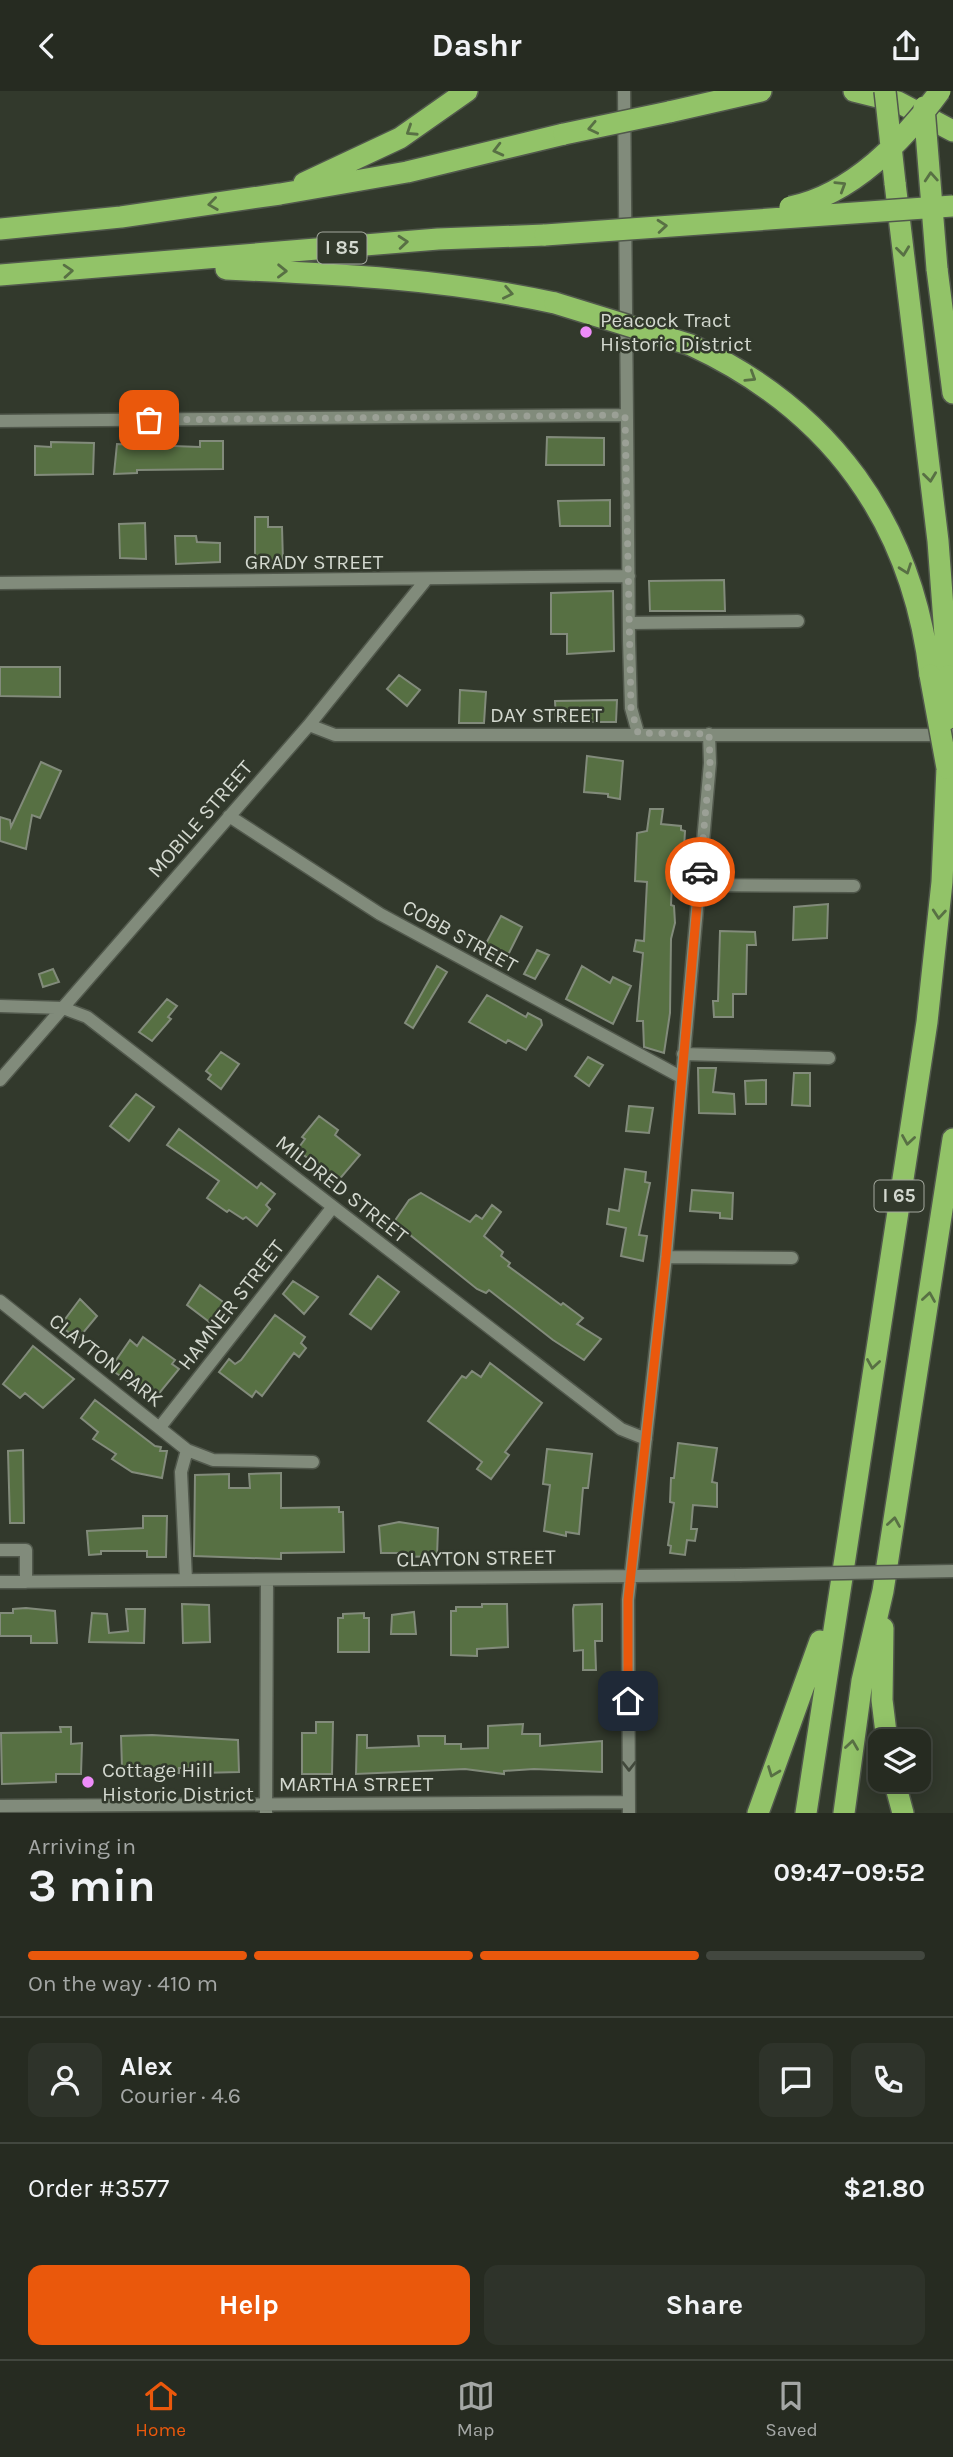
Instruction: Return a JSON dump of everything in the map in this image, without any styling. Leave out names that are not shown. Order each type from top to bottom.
[{"type":"highway","points":[[280,194],[400,138],[467,91]]},
{"type":"highway","points":[[0,229],[121,217],[407,172],[761,91]]},
{"type":"highway","points":[[855,91],[898,102],[953,131]]},
{"type":"highway","name":"I 65","points":[[806,1813],[837,1593],[927,1022],[942,881],[946,797],[947,768],[939,675],[938,541],[885,91]]},
{"type":"highway","points":[[922,91],[937,269],[953,393]]},
{"type":"highway","points":[[706,222],[807,204],[839,188],[915,125],[940,91]]},
{"type":"highway","points":[[706,222],[953,206]]},
{"type":"highway","name":"I 85","points":[[0,275],[438,239],[545,235],[706,222]]},
{"type":"highway","points":[[140,265],[384,276],[479,288],[555,303],[633,324],[691,345],[739,369],[789,405],[834,448],[864,487],[889,530],[909,576],[939,675]]},
{"type":"highway","name":"I 65","points":[[844,1813],[862,1681],[883,1591],[953,1139]]},
{"type":"highway","points":[[883,1591],[883,1700],[886,1729]]},
{"type":"highway","points":[[758,1813],[837,1593]]},
{"type":"highway","points":[[897,1792],[903,1813]]},
{"type":"street","points":[[624,91],[625,415],[631,708],[638,733]]},
{"type":"street","points":[[0,421],[625,415]]},
{"type":"street","name":"GRADY STREET","points":[[0,583],[425,581],[629,576]]},
{"type":"street","name":"MOBILE STREET","points":[[0,1080],[309,725],[425,581]]},
{"type":"street","points":[[631,622],[798,621]]},
{"type":"street","name":"DAY STREET","points":[[309,725],[335,735],[953,735]]},
{"type":"street","points":[[629,1807],[628,1600],[666,1257],[710,763],[709,734]]},
{"type":"street","name":"COBB STREET","points":[[229,815],[380,914],[681,1077]]},
{"type":"street","points":[[699,885],[854,886]]},
{"type":"street","name":"MILDRED STREET","points":[[0,1006],[63,1007],[87,1017],[621,1429],[646,1439]]},
{"type":"street","points":[[683,1053],[829,1058]]},
{"type":"street","name":"HAMNER STREET","points":[[160,1426],[332,1207]]},
{"type":"street","points":[[666,1257],[792,1258]]},
{"type":"street","name":"CLAYTON PARK","points":[[0,1301],[187,1450]]},
{"type":"street","points":[[186,1580],[181,1472],[187,1450],[213,1460],[313,1462]]},
{"type":"street","points":[[0,1549],[26,1550],[26,1582]]},
{"type":"street","name":"CLAYTON STREET","points":[[0,1582],[953,1571]]},
{"type":"street","points":[[266,1808],[267,1580]]},
{"type":"street","name":"MARTHA STREET","points":[[0,1806],[629,1807]]},
{"type":"building","points":[[547,437],[604,438],[604,465],[546,465]]},
{"type":"building","points":[[200,441],[223,441],[223,469],[137,470],[137,473],[114,474],[117,444],[200,447]]},
{"type":"building","points":[[51,442],[94,443],[93,474],[35,475],[35,446],[51,447]]},
{"type":"building","points":[[610,500],[610,526],[560,526],[558,501]]},
{"type":"building","points":[[255,517],[268,517],[268,527],[282,527],[283,562],[255,561]]},
{"type":"building","points":[[145,523],[146,559],[120,558],[119,524]]},
{"type":"building","points":[[175,536],[196,536],[197,542],[220,543],[220,562],[176,564]]},
{"type":"building","points":[[724,580],[725,611],[650,611],[649,581]]},
{"type":"building","points":[[613,591],[614,651],[567,654],[567,634],[551,634],[551,593]]},
{"type":"building","points":[[0,667],[60,667],[60,697],[0,696]]},
{"type":"building","points":[[399,675],[420,690],[407,706],[387,689]]},
{"type":"building","points":[[460,690],[486,692],[484,723],[459,723]]},
{"type":"building","points":[[617,700],[616,722],[556,722],[555,701]]},
{"type":"building","points":[[587,756],[623,761],[620,799],[608,797],[608,794],[584,792]]},
{"type":"building","points":[[41,762],[61,771],[40,818],[32,815],[26,849],[0,841],[0,817],[10,820],[11,827]]},
{"type":"building","points":[[650,809],[663,809],[661,824],[681,826],[681,830],[685,831],[684,848],[679,850],[676,882],[672,882],[671,905],[674,906],[675,923],[671,939],[670,1013],[664,1053],[644,1047],[643,1021],[637,1021],[643,953],[634,951],[636,940],[644,941],[647,882],[635,881],[637,833],[647,831]]},
{"type":"building","points":[[828,904],[827,938],[793,940],[794,907]]},
{"type":"building","points":[[501,916],[522,927],[506,959],[501,961],[486,952],[484,947]]},
{"type":"building","points":[[720,931],[755,932],[756,945],[747,945],[746,994],[733,994],[733,1017],[714,1017],[713,1001],[718,1001]]},
{"type":"building","points":[[537,950],[549,955],[535,979],[524,974]]},
{"type":"building","points":[[437,966],[447,972],[413,1028],[405,1023]]},
{"type":"building","points":[[582,966],[610,983],[613,977],[631,986],[613,1024],[566,999]]},
{"type":"building","points":[[53,969],[59,982],[43,987],[39,974]]},
{"type":"building","points":[[487,995],[526,1017],[528,1013],[541,1020],[542,1025],[526,1050],[508,1040],[506,1043],[469,1022]]},
{"type":"building","points":[[167,999],[177,1006],[168,1017],[171,1019],[152,1041],[139,1032]]},
{"type":"building","points":[[221,1052],[239,1064],[221,1089],[208,1079],[211,1075],[206,1071]]},
{"type":"building","points":[[588,1057],[603,1065],[589,1086],[575,1076]]},
{"type":"building","points":[[698,1068],[716,1068],[713,1092],[734,1094],[735,1114],[699,1113]]},
{"type":"building","points":[[794,1073],[810,1073],[810,1106],[792,1105]]},
{"type":"building","points":[[766,1080],[766,1104],[746,1104],[745,1081]]},
{"type":"building","points":[[136,1094],[154,1107],[129,1141],[110,1126]]},
{"type":"building","points":[[629,1106],[653,1108],[649,1133],[626,1131]]},
{"type":"building","points":[[319,1116],[338,1130],[335,1135],[360,1155],[338,1181],[297,1150],[305,1139],[302,1137]]},
{"type":"building","points":[[179,1129],[257,1188],[261,1183],[275,1194],[266,1205],[270,1209],[257,1226],[246,1217],[243,1219],[229,1210],[227,1212],[207,1198],[219,1181],[167,1145]]},
{"type":"building","points":[[625,1169],[646,1172],[645,1182],[650,1183],[639,1235],[647,1236],[643,1261],[621,1256],[626,1228],[607,1224],[609,1209],[619,1211]]},
{"type":"building","points":[[692,1190],[733,1193],[732,1219],[720,1218],[720,1213],[690,1211]]},
{"type":"building","points":[[421,1193],[470,1222],[476,1215],[482,1219],[492,1205],[501,1212],[484,1236],[503,1252],[501,1256],[510,1263],[508,1266],[583,1318],[577,1324],[601,1339],[584,1360],[553,1340],[489,1290],[486,1293],[477,1289],[394,1222],[409,1200]]},
{"type":"building","points":[[378,1276],[399,1292],[371,1329],[350,1314]]},
{"type":"building","points":[[293,1281],[318,1297],[304,1314],[283,1294]]},
{"type":"building","points":[[200,1285],[230,1307],[216,1327],[187,1305]]},
{"type":"building","points":[[80,1299],[97,1316],[78,1339],[60,1326]]},
{"type":"building","points":[[275,1315],[305,1337],[301,1343],[306,1348],[299,1357],[294,1353],[262,1396],[256,1391],[252,1397],[219,1372],[229,1359],[235,1364],[241,1360]]},
{"type":"building","points":[[143,1337],[175,1360],[172,1364],[179,1369],[157,1396],[150,1391],[147,1394],[110,1369],[130,1340],[137,1346]]},
{"type":"building","points":[[33,1346],[74,1379],[43,1408],[25,1393],[20,1398],[3,1384]]},
{"type":"building","points":[[490,1363],[542,1403],[505,1452],[509,1455],[491,1479],[477,1469],[482,1462],[428,1421],[462,1376],[466,1378],[472,1371],[481,1377]]},
{"type":"building","points":[[95,1400],[155,1446],[161,1447],[160,1451],[167,1451],[162,1478],[132,1472],[112,1459],[116,1454],[93,1439],[98,1432],[81,1418]]},
{"type":"building","points":[[678,1443],[717,1448],[712,1482],[717,1483],[717,1507],[693,1505],[691,1529],[697,1529],[695,1541],[687,1540],[685,1555],[670,1553],[671,1546],[668,1545],[674,1503],[670,1502],[671,1478],[674,1478]]},
{"type":"building","points":[[547,1449],[592,1454],[588,1488],[583,1488],[579,1534],[566,1532],[566,1536],[544,1531],[550,1485],[543,1484]]},
{"type":"building","points":[[23,1450],[24,1523],[10,1523],[8,1451]]},
{"type":"building","points":[[281,1473],[281,1508],[339,1507],[339,1512],[343,1512],[344,1552],[281,1553],[281,1559],[194,1556],[195,1475],[229,1474],[229,1488],[250,1488],[249,1474]]},
{"type":"building","points":[[143,1516],[167,1516],[166,1557],[147,1557],[147,1551],[101,1551],[101,1554],[89,1555],[87,1531],[143,1528]]},
{"type":"building","points":[[399,1522],[438,1528],[437,1556],[406,1557],[406,1553],[381,1553],[379,1526]]},
{"type":"building","points":[[182,1604],[209,1605],[210,1642],[183,1643]]},
{"type":"building","points":[[482,1604],[507,1604],[508,1647],[477,1649],[477,1656],[451,1655],[451,1611],[456,1611],[456,1607],[482,1607]]},
{"type":"building","points":[[602,1604],[602,1641],[595,1641],[596,1670],[583,1670],[583,1650],[574,1651],[574,1605]]},
{"type":"building","points":[[13,1609],[55,1611],[57,1643],[31,1643],[31,1636],[0,1636],[0,1613],[13,1613]]},
{"type":"building","points":[[126,1609],[145,1609],[144,1643],[89,1642],[92,1613],[107,1614],[109,1633],[128,1631]]},
{"type":"building","points":[[414,1612],[416,1634],[391,1634],[392,1615]]},
{"type":"building","points":[[364,1613],[364,1618],[369,1618],[369,1652],[338,1652],[338,1618],[343,1618],[343,1614]]},
{"type":"building","points":[[316,1722],[333,1722],[332,1774],[302,1774],[302,1733],[316,1733]]},
{"type":"building","points":[[523,1724],[522,1734],[540,1734],[540,1746],[602,1741],[602,1772],[534,1769],[504,1771],[504,1774],[465,1769],[356,1774],[357,1735],[367,1735],[367,1748],[419,1746],[418,1736],[445,1736],[445,1744],[461,1744],[461,1749],[488,1748],[488,1726]]},
{"type":"building","points":[[60,1727],[71,1727],[71,1744],[82,1743],[81,1774],[56,1774],[56,1782],[2,1784],[1,1733],[61,1732]]},
{"type":"building","points":[[121,1736],[238,1740],[239,1772],[200,1773],[200,1768],[179,1768],[179,1773],[137,1773],[137,1768],[122,1768]]},
{"type":"way so far","points":[[149,420],[625,415],[631,708],[638,733],[709,734],[710,763],[700,872]]},
{"type":"place","name":"Peacock Tract Historic District","points":[[586,332]]},
{"type":"place","name":"Cottage Hill Historic District","points":[[88,1782]]},
{"type":"route","points":[[628,1701],[628,1600],[666,1257],[700,872]]}]
